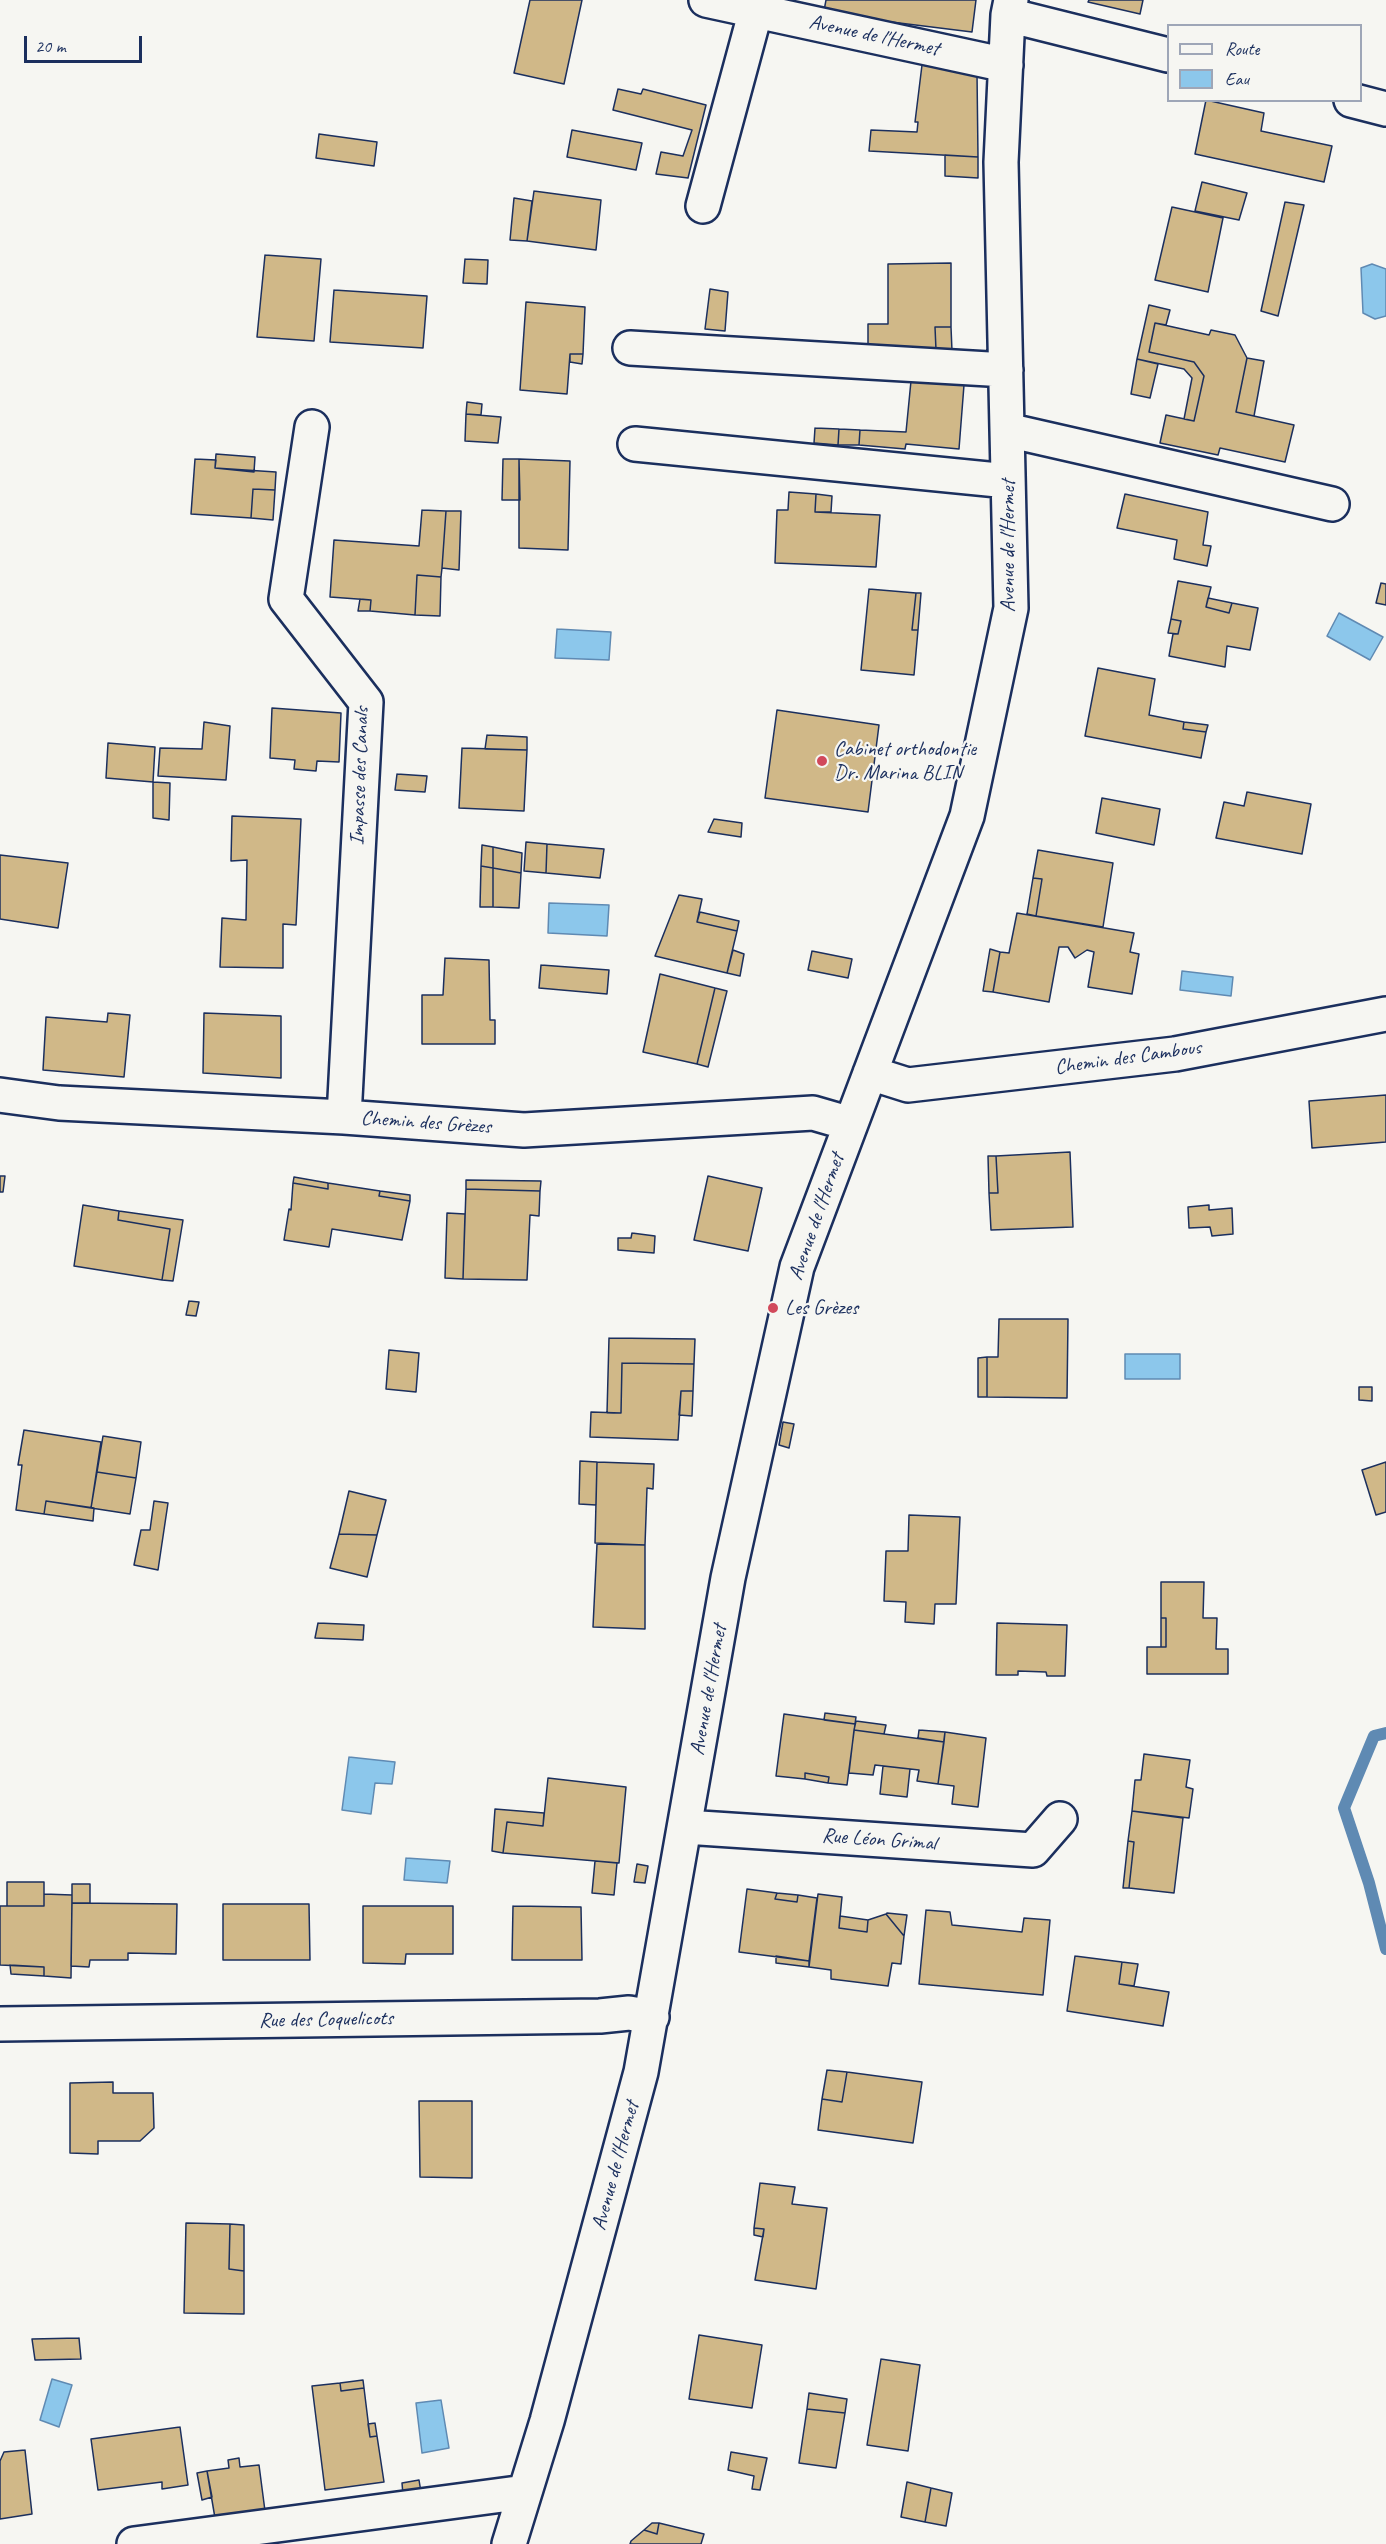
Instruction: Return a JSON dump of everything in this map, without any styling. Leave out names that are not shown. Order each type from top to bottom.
[{"type":"street","name":"Avenue de l'Hermet","points":[[706,0],[1006,64]]},
{"type":"street","name":"Avenue de l'Hermet","points":[[509,2544],[641,2072],[728,1578],[797,1267],[967,816],[1011,608],[1000,162],[1010,8]]},
{"type":"street","points":[[1010,8],[1167,55]]},
{"type":"street","points":[[703,206],[756,10]]},
{"type":"street","points":[[1359,102],[1386,109]]},
{"type":"street","points":[[630,348],[1006,370]]},
{"type":"street","name":"Impasse des Canals","points":[[312,427],[286,599],[366,702],[344,1117]]},
{"type":"street","points":[[1007,430],[1332,504]]},
{"type":"street","points":[[635,444],[1008,481]]},
{"type":"street","name":"Chemin des Cambous","points":[[870,1073],[908,1085],[1175,1054],[1386,1014]]},
{"type":"street","name":"Chemin des Grèzes","points":[[0,1095],[59,1103],[344,1117],[524,1130],[813,1113],[851,1124]]},
{"type":"street","name":"Rue Léon Grimal","points":[[685,1827],[1033,1850],[1060,1819]]},
{"type":"street","name":"Rue des Coquelicots","points":[[0,2024],[588,2016],[629,2013],[652,2017]]},
{"type":"street","points":[[134,2544],[525,2492]]},
{"type":"water","points":[[1372,264],[1386,269],[1386,316],[1375,319],[1363,313],[1361,268]]},
{"type":"water","points":[[1339,613],[1383,637],[1370,660],[1327,636]]},
{"type":"water","points":[[557,629],[611,632],[609,660],[555,658]]},
{"type":"water","points":[[549,903],[609,905],[607,936],[548,933]]},
{"type":"water","points":[[1182,971],[1233,977],[1231,996],[1180,990]]},
{"type":"water","points":[[1125,1354],[1180,1354],[1180,1379],[1125,1379]]},
{"type":"water","points":[[349,1757],[395,1762],[392,1784],[375,1783],[371,1814],[342,1810]]},
{"type":"water","points":[[406,1858],[450,1861],[447,1883],[404,1880]]},
{"type":"water","points":[[52,2379],[72,2385],[59,2427],[40,2420]]},
{"type":"water","points":[[441,2400],[449,2448],[422,2453],[416,2403]]},
{"type":"building","points":[[530,0],[582,0],[564,84],[514,73]]},
{"type":"building","points":[[826,0],[976,0],[972,32],[859,18],[823,16]]},
{"type":"building","points":[[1089,0],[1143,0],[1140,14],[1088,2]]},
{"type":"building","points":[[922,65],[977,73],[978,157],[869,151],[871,130],[917,132],[918,122],[915,122]]},
{"type":"building","points":[[618,89],[641,94],[643,89],[706,105],[688,178],[656,174],[661,152],[683,156],[692,130],[613,110]]},
{"type":"building","points":[[1206,102],[1264,113],[1261,131],[1332,146],[1324,182],[1195,154]]},
{"type":"building","points":[[572,130],[642,143],[636,170],[567,157]]},
{"type":"building","points":[[319,134],[377,142],[374,166],[316,158]]},
{"type":"building","points":[[945,155],[978,157],[978,178],[945,176]]},
{"type":"building","points":[[1202,182],[1247,193],[1239,220],[1195,211]]},
{"type":"building","points":[[534,191],[601,200],[596,250],[527,241]]},
{"type":"building","points":[[514,198],[532,201],[527,241],[510,240]]},
{"type":"building","points":[[1285,202],[1304,205],[1278,316],[1261,311]]},
{"type":"building","points":[[1172,207],[1223,218],[1208,292],[1155,280]]},
{"type":"building","points":[[265,255],[321,259],[314,341],[257,337]]},
{"type":"building","points":[[465,259],[488,260],[487,284],[463,283]]},
{"type":"building","points":[[951,263],[951,327],[935,327],[936,350],[868,349],[868,324],[888,324],[888,264]]},
{"type":"building","points":[[710,289],[728,292],[725,331],[705,329]]},
{"type":"building","points":[[334,290],[427,296],[423,348],[330,342]]},
{"type":"building","points":[[526,302],[585,307],[583,354],[570,354],[567,394],[520,390]]},
{"type":"building","points":[[1149,305],[1170,310],[1166,325],[1155,323],[1149,352],[1194,362],[1204,376],[1194,421],[1184,419],[1192,378],[1184,369],[1137,359]]},
{"type":"building","points":[[1155,323],[1209,335],[1211,330],[1235,335],[1247,358],[1236,412],[1294,425],[1285,462],[1220,448],[1218,455],[1160,443],[1166,415],[1194,421],[1204,376],[1194,362],[1149,352]]},
{"type":"building","points":[[935,327],[951,327],[952,351],[936,350]]},
{"type":"building","points":[[570,354],[583,354],[582,364],[570,362]]},
{"type":"building","points":[[1247,358],[1264,361],[1254,416],[1236,412]]},
{"type":"building","points":[[1137,359],[1158,364],[1150,398],[1131,394]]},
{"type":"building","points":[[911,381],[964,385],[959,449],[906,444],[905,449],[859,445],[860,430],[906,432]]},
{"type":"building","points":[[467,402],[482,404],[481,415],[466,414]]},
{"type":"building","points":[[466,414],[501,417],[498,443],[465,441]]},
{"type":"building","points":[[815,428],[839,429],[838,445],[814,443]]},
{"type":"building","points":[[839,429],[860,430],[859,445],[838,445]]},
{"type":"building","points":[[216,454],[255,457],[254,472],[215,468]]},
{"type":"building","points":[[195,459],[216,460],[215,468],[276,472],[275,490],[253,489],[251,518],[191,514]]},
{"type":"building","points":[[503,459],[519,459],[520,500],[502,500]]},
{"type":"building","points":[[519,459],[570,461],[568,550],[519,548]]},
{"type":"building","points":[[253,489],[275,490],[273,520],[251,518]]},
{"type":"building","points":[[789,492],[816,494],[815,512],[880,515],[876,567],[775,563],[777,510],[788,510]]},
{"type":"building","points":[[816,494],[832,496],[831,512],[815,512]]},
{"type":"building","points":[[1125,494],[1208,512],[1203,545],[1211,546],[1207,566],[1174,559],[1177,540],[1117,528]]},
{"type":"building","points":[[422,510],[446,511],[441,577],[417,575],[415,615],[370,611],[371,600],[330,597],[334,540],[419,546]]},
{"type":"building","points":[[446,511],[461,511],[459,570],[442,568]]},
{"type":"building","points":[[417,575],[441,577],[440,616],[415,615]]},
{"type":"building","points":[[1178,581],[1211,587],[1206,607],[1229,613],[1232,603],[1258,608],[1250,650],[1227,646],[1225,667],[1169,656],[1173,634],[1178,634],[1181,621],[1171,619]]},
{"type":"building","points":[[1381,583],[1386,584],[1386,605],[1376,603]]},
{"type":"building","points":[[869,589],[916,593],[912,630],[918,630],[914,675],[861,670]]},
{"type":"building","points":[[916,593],[921,593],[918,630],[912,630]]},
{"type":"building","points":[[1208,598],[1232,603],[1229,613],[1206,607]]},
{"type":"building","points":[[360,599],[371,600],[370,611],[358,611]]},
{"type":"building","points":[[1171,619],[1181,621],[1178,634],[1168,633]]},
{"type":"building","points":[[1098,668],[1155,679],[1149,715],[1184,722],[1183,729],[1206,732],[1201,758],[1085,736]]},
{"type":"building","points":[[272,708],[341,713],[339,762],[317,761],[316,771],[294,769],[295,760],[270,758]]},
{"type":"building","name":"Cabinet orthodontie Dr. Marina BLIN","points":[[777,710],[879,725],[868,812],[765,798]]},
{"type":"building","points":[[204,722],[230,726],[226,780],[158,776],[160,748],[202,749]]},
{"type":"building","points":[[1184,722],[1208,725],[1206,732],[1183,729]]},
{"type":"building","points":[[487,735],[527,737],[527,750],[485,749]]},
{"type":"building","points":[[108,743],[155,747],[153,782],[106,778]]},
{"type":"building","points":[[462,748],[527,750],[524,811],[459,808]]},
{"type":"building","points":[[397,774],[427,776],[425,792],[395,790]]},
{"type":"building","points":[[153,782],[170,783],[169,820],[153,818]]},
{"type":"building","points":[[1247,792],[1311,804],[1302,854],[1216,838],[1224,802],[1244,806]]},
{"type":"building","points":[[1102,798],[1160,809],[1154,845],[1096,833]]},
{"type":"building","points":[[232,816],[301,819],[296,925],[283,924],[283,968],[220,967],[222,918],[246,920],[247,860],[231,861]]},
{"type":"building","points":[[714,819],[742,823],[741,837],[708,832]]},
{"type":"building","points":[[526,842],[547,844],[546,873],[524,871]]},
{"type":"building","points":[[547,844],[604,849],[600,878],[546,873]]},
{"type":"building","points":[[482,845],[493,847],[493,868],[481,866]]},
{"type":"building","points":[[493,847],[522,853],[521,873],[493,868]]},
{"type":"building","points":[[1038,850],[1113,863],[1103,927],[1036,916],[1042,879],[1033,878]]},
{"type":"building","points":[[0,855],[68,863],[58,928],[0,919]]},
{"type":"building","points":[[481,866],[493,868],[493,907],[480,907]]},
{"type":"building","points":[[493,868],[521,873],[519,908],[493,907]]},
{"type":"building","points":[[1033,878],[1042,879],[1036,916],[1027,914]]},
{"type":"building","points":[[679,895],[702,899],[697,922],[737,931],[727,973],[655,956]]},
{"type":"building","points":[[700,912],[739,921],[737,931],[697,922]]},
{"type":"building","points":[[1017,913],[1134,933],[1130,952],[1139,954],[1132,994],[1088,987],[1094,952],[1087,950],[1075,958],[1068,947],[1059,947],[1049,1002],[993,992],[1000,952],[1009,953]]},
{"type":"building","points":[[990,949],[1000,952],[993,992],[983,991]]},
{"type":"building","points":[[733,950],[744,954],[740,976],[727,973]]},
{"type":"building","points":[[812,951],[852,959],[848,978],[808,970]]},
{"type":"building","points":[[445,958],[489,960],[490,1020],[495,1020],[495,1044],[422,1044],[422,995],[443,995]]},
{"type":"building","points":[[541,965],[609,970],[607,994],[539,988]]},
{"type":"building","points":[[660,974],[715,988],[697,1064],[643,1052]]},
{"type":"building","points":[[715,988],[727,991],[708,1067],[697,1064]]},
{"type":"building","points":[[108,1013],[130,1015],[124,1077],[43,1070],[46,1017],[107,1022]]},
{"type":"building","points":[[204,1013],[281,1016],[281,1078],[203,1073]]},
{"type":"building","points":[[1386,1095],[1386,1142],[1312,1148],[1309,1101]]},
{"type":"building","points":[[1070,1152],[1073,1227],[991,1230],[989,1193],[998,1193],[996,1156]]},
{"type":"building","points":[[988,1156],[996,1156],[998,1193],[989,1193]]},
{"type":"building","points":[[0,1176],[5,1176],[3,1192],[0,1192]]},
{"type":"building","points":[[708,1176],[762,1188],[748,1251],[694,1240]]},
{"type":"building","points":[[294,1177],[328,1183],[328,1189],[293,1183]]},
{"type":"building","points":[[466,1180],[541,1181],[540,1191],[466,1189]]},
{"type":"building","points":[[293,1183],[328,1189],[328,1183],[380,1191],[379,1196],[410,1201],[402,1240],[332,1229],[329,1247],[284,1240],[289,1209],[291,1210]]},
{"type":"building","points":[[466,1189],[540,1191],[539,1216],[530,1215],[527,1280],[463,1279]]},
{"type":"building","points":[[380,1191],[410,1195],[410,1201],[379,1196]]},
{"type":"building","points":[[83,1205],[119,1211],[118,1220],[170,1229],[162,1280],[74,1266]]},
{"type":"building","points":[[1209,1205],[1209,1210],[1232,1208],[1233,1234],[1212,1236],[1210,1227],[1189,1228],[1188,1207]]},
{"type":"building","points":[[119,1211],[183,1220],[173,1281],[162,1280],[170,1229],[118,1220]]},
{"type":"building","points":[[447,1213],[465,1214],[463,1279],[445,1278]]},
{"type":"building","points":[[632,1233],[655,1236],[654,1253],[618,1250],[618,1238],[631,1238]]},
{"type":"building","points":[[189,1301],[199,1302],[196,1316],[186,1315]]},
{"type":"building","points":[[999,1319],[1068,1319],[1067,1398],[987,1397],[987,1357],[998,1357]]},
{"type":"building","points":[[609,1338],[695,1339],[694,1364],[622,1363],[621,1413],[607,1413]]},
{"type":"building","points":[[389,1350],[419,1353],[416,1392],[386,1389]]},
{"type":"building","points":[[987,1357],[987,1397],[978,1397],[978,1358]]},
{"type":"building","points":[[622,1363],[694,1364],[693,1391],[681,1391],[678,1440],[590,1437],[591,1412],[621,1413]]},
{"type":"building","points":[[1359,1387],[1372,1387],[1372,1401],[1359,1400]]},
{"type":"building","points":[[681,1391],[693,1391],[692,1416],[679,1415]]},
{"type":"building","points":[[783,1422],[794,1424],[789,1448],[779,1445]]},
{"type":"building","points":[[24,1430],[101,1442],[91,1508],[46,1501],[44,1514],[16,1510],[22,1465],[18,1465]]},
{"type":"building","points":[[103,1436],[141,1442],[136,1478],[97,1472]]},
{"type":"building","points":[[580,1461],[597,1462],[596,1505],[579,1504]]},
{"type":"building","points":[[597,1462],[654,1464],[653,1489],[647,1488],[645,1545],[595,1543]]},
{"type":"building","points":[[1386,1462],[1386,1512],[1376,1515],[1362,1470]]},
{"type":"building","points":[[97,1472],[136,1478],[130,1514],[91,1508]]},
{"type":"building","points":[[349,1491],[386,1500],[377,1535],[339,1534]]},
{"type":"building","points":[[46,1501],[94,1508],[93,1521],[44,1514]]},
{"type":"building","points":[[154,1501],[168,1503],[158,1570],[134,1565],[141,1530],[150,1530]]},
{"type":"building","points":[[909,1515],[960,1517],[956,1604],[935,1604],[934,1624],[905,1622],[906,1602],[884,1601],[886,1551],[908,1551]]},
{"type":"building","points":[[339,1534],[377,1535],[367,1577],[330,1568]]},
{"type":"building","points":[[597,1544],[645,1545],[645,1629],[593,1627]]},
{"type":"building","points":[[1161,1582],[1204,1582],[1203,1618],[1217,1618],[1216,1649],[1228,1649],[1228,1674],[1147,1674],[1147,1647],[1166,1647],[1166,1618],[1161,1618]]},
{"type":"building","points":[[1161,1618],[1166,1618],[1166,1647],[1161,1647]]},
{"type":"building","points":[[318,1623],[364,1625],[363,1640],[315,1638]]},
{"type":"building","points":[[997,1623],[1067,1625],[1065,1676],[1047,1676],[1046,1672],[1018,1671],[1018,1675],[996,1675]]},
{"type":"building","points":[[825,1713],[856,1717],[855,1724],[824,1720]]},
{"type":"building","points":[[784,1714],[855,1724],[847,1785],[828,1783],[829,1777],[805,1773],[805,1779],[776,1776]]},
{"type":"building","points":[[856,1721],[886,1725],[884,1734],[854,1730]]},
{"type":"building","points":[[854,1730],[944,1742],[938,1784],[917,1781],[919,1770],[875,1765],[873,1775],[849,1773]]},
{"type":"building","points":[[919,1730],[945,1732],[944,1742],[918,1738]]},
{"type":"building","points":[[945,1732],[986,1738],[978,1807],[952,1804],[954,1786],[938,1784]]},
{"type":"building","points":[[1144,1754],[1190,1760],[1186,1787],[1193,1789],[1189,1818],[1132,1811],[1135,1780],[1141,1780]]},
{"type":"building","points":[[883,1766],[910,1769],[907,1797],[880,1794]]},
{"type":"building","points":[[805,1773],[829,1777],[828,1783],[805,1779]]},
{"type":"building","points":[[548,1778],[626,1787],[619,1863],[503,1853],[507,1822],[543,1826]]},
{"type":"building","points":[[495,1809],[544,1813],[543,1826],[507,1822],[503,1853],[492,1851]]},
{"type":"building","points":[[1132,1811],[1183,1818],[1174,1893],[1129,1888],[1134,1842],[1128,1841]]},
{"type":"building","points":[[1128,1841],[1134,1842],[1129,1888],[1123,1888]]},
{"type":"building","points":[[595,1861],[617,1863],[614,1895],[592,1893]]},
{"type":"building","points":[[637,1864],[648,1866],[645,1883],[634,1882]]},
{"type":"building","points":[[7,1882],[44,1882],[44,1906],[7,1906]]},
{"type":"building","points":[[72,1884],[90,1884],[90,1903],[72,1903]]},
{"type":"building","points":[[747,1889],[777,1893],[775,1899],[797,1902],[798,1895],[817,1898],[809,1961],[739,1952]]},
{"type":"building","points":[[777,1893],[798,1895],[797,1902],[775,1899]]},
{"type":"building","points":[[44,1894],[72,1895],[71,1978],[44,1976],[44,1967],[0,1965],[0,1906],[44,1906]]},
{"type":"building","points":[[818,1894],[842,1897],[839,1928],[867,1932],[868,1920],[886,1914],[904,1936],[901,1964],[892,1963],[888,1986],[831,1979],[831,1970],[809,1967]]},
{"type":"building","points":[[72,1903],[177,1904],[176,1954],[128,1953],[128,1960],[90,1960],[89,1967],[71,1966]]},
{"type":"building","points":[[223,1904],[309,1904],[310,1960],[223,1960]]},
{"type":"building","points":[[363,1906],[453,1906],[453,1954],[406,1954],[405,1964],[363,1963]]},
{"type":"building","points":[[513,1906],[581,1907],[582,1960],[512,1960]]},
{"type":"building","points":[[926,1910],[950,1912],[952,1925],[1022,1932],[1024,1918],[1050,1920],[1043,1995],[919,1984]]},
{"type":"building","points":[[886,1914],[907,1915],[904,1936]]},
{"type":"building","points":[[840,1916],[868,1920],[867,1932],[839,1928]]},
{"type":"building","points":[[776,1956],[809,1961],[809,1967],[776,1963]]},
{"type":"building","points":[[1075,1956],[1122,1962],[1119,1984],[1169,1992],[1163,2026],[1067,2011]]},
{"type":"building","points":[[1122,1962],[1138,1964],[1134,1986],[1119,1984]]},
{"type":"building","points":[[10,1965],[44,1967],[44,1976],[11,1974]]},
{"type":"building","points":[[827,2070],[847,2072],[842,2102],[822,2099]]},
{"type":"building","points":[[847,2072],[922,2082],[913,2143],[818,2130],[822,2099],[842,2102]]},
{"type":"building","points":[[113,2082],[113,2093],[153,2093],[154,2128],[140,2141],[98,2141],[98,2154],[70,2153],[70,2083]]},
{"type":"building","points":[[419,2101],[472,2101],[472,2178],[420,2177]]},
{"type":"building","points":[[760,2183],[795,2187],[792,2204],[827,2208],[816,2289],[755,2280],[764,2229],[754,2228]]},
{"type":"building","points":[[186,2223],[230,2224],[229,2269],[244,2271],[244,2314],[184,2313]]},
{"type":"building","points":[[230,2224],[244,2225],[244,2271],[229,2269]]},
{"type":"building","points":[[754,2228],[764,2229],[763,2237],[754,2235]]},
{"type":"building","points":[[699,2335],[762,2345],[752,2408],[689,2399]]},
{"type":"building","points":[[79,2338],[81,2359],[35,2360],[32,2339]]},
{"type":"building","points":[[881,2359],[920,2365],[908,2451],[867,2445]]},
{"type":"building","points":[[363,2380],[364,2388],[341,2391],[340,2383]]},
{"type":"building","points":[[340,2383],[341,2391],[364,2388],[370,2437],[377,2436],[384,2482],[325,2490],[312,2386]]},
{"type":"building","points":[[809,2393],[847,2399],[845,2413],[807,2409]]},
{"type":"building","points":[[807,2409],[845,2413],[836,2468],[799,2463]]},
{"type":"building","points":[[375,2423],[377,2436],[370,2437],[368,2424]]},
{"type":"building","points":[[180,2427],[188,2485],[162,2489],[162,2482],[98,2490],[91,2439]]},
{"type":"building","points":[[25,2450],[32,2514],[0,2519],[0,2461],[4,2452]]},
{"type":"building","points":[[731,2452],[767,2458],[760,2490],[752,2489],[754,2476],[728,2470]]},
{"type":"building","points":[[239,2458],[240,2467],[259,2465],[265,2511],[215,2518],[207,2471],[229,2468],[228,2460]]},
{"type":"building","points":[[207,2471],[212,2497],[202,2500],[197,2473]]},
{"type":"building","points":[[419,2480],[421,2492],[403,2495],[402,2483]]},
{"type":"building","points":[[907,2482],[931,2488],[925,2522],[901,2517]]},
{"type":"building","points":[[931,2488],[952,2493],[946,2526],[925,2522]]},
{"type":"building","points":[[652,2523],[659,2523],[657,2534],[644,2530]]},
{"type":"building","points":[[659,2523],[704,2534],[701,2544],[630,2544],[644,2530],[657,2534]]},
{"type":"waterway","points":[[1386,1733],[1374,1736],[1344,1808],[1369,1883],[1386,1949]]},
{"type":"place","name":"Cabinet orthodontie Dr. Marina BLIN","points":[[822,761]]},
{"type":"place","name":"Les Grèzes","points":[[773,1308]]}]
